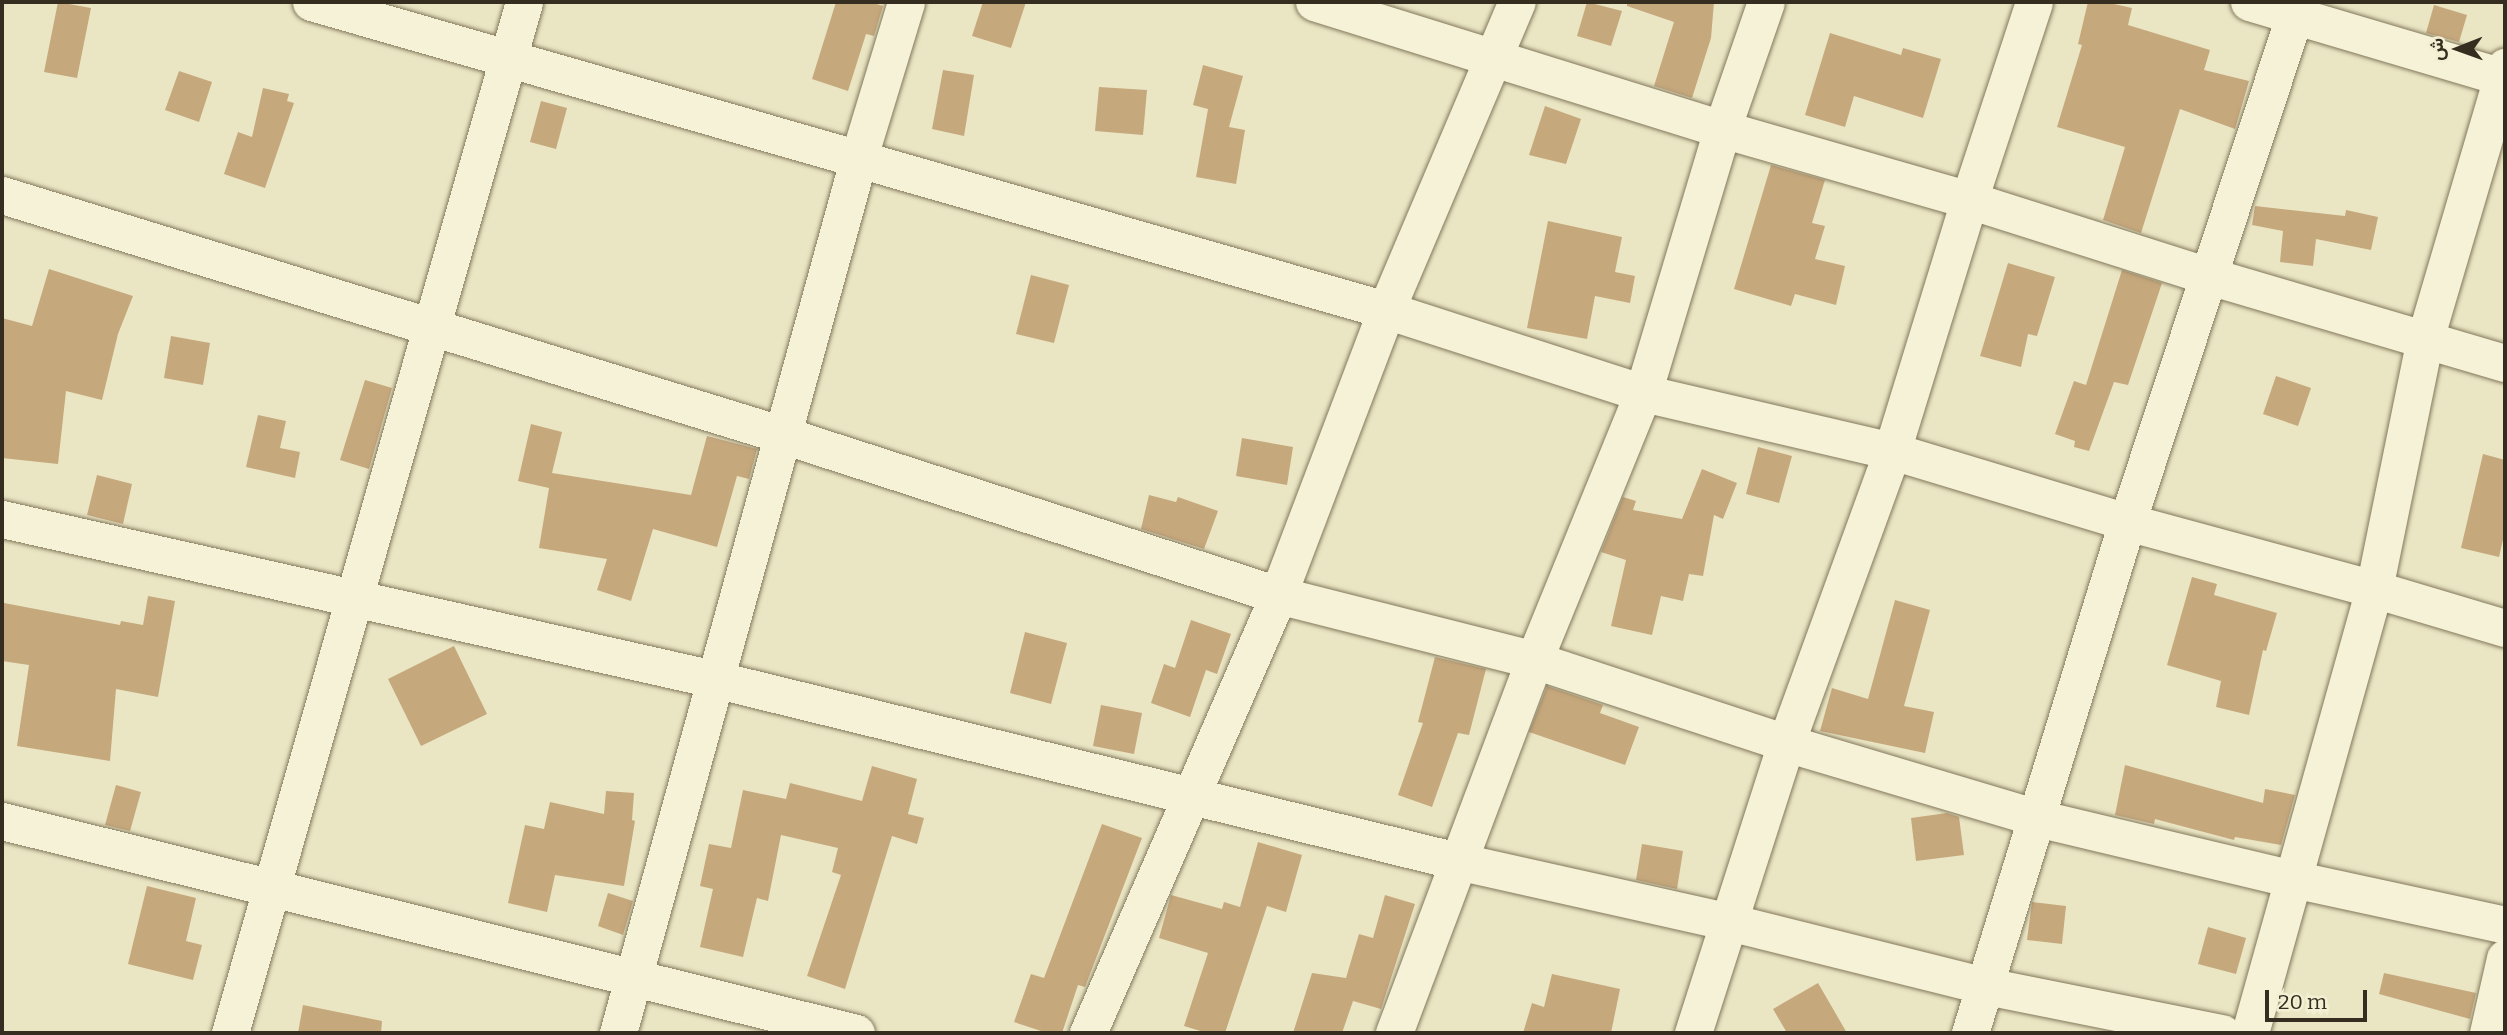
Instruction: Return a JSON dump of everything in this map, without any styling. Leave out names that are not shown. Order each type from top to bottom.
[{"type":"street","points":[[311,2],[1386,310],[1643,393],[1892,451],[2127,522],[2374,589],[2505,628]]},
{"type":"street","points":[[230,1033],[524,2]]},
{"type":"street","points":[[618,1033],[859,157],[906,2]]},
{"type":"street","points":[[1314,2],[1494,56],[1723,130],[1969,200],[2209,276],[2505,363]]},
{"type":"street","points":[[1088,1033],[1194,795],[1278,595],[1386,310],[1517,2]]},
{"type":"street","points":[[1394,1033],[1534,660],[1643,393],[1723,130],[1766,2]]},
{"type":"street","points":[[1693,1033],[1786,743],[1892,451],[1969,200],[2034,2]]},
{"type":"street","points":[[2249,2],[2297,9],[2504,74],[2425,339],[2374,589],[2250,1033]]},
{"type":"street","points":[[1970,1033],[2127,522],[2297,9]]},
{"type":"street","points":[[2,195],[783,435],[1278,595],[1534,660],[1786,743],[2037,818],[2294,879],[2505,925]]},
{"type":"street","points":[[2,519],[714,679],[1457,861],[1729,922],[1986,986],[2222,1033]]},
{"type":"street","points":[[2,821],[856,1033]]},
{"type":"street","points":[[2488,1033],[2505,958]]},
{"type":"building","points":[[58,2],[91,8],[77,78],[44,72]]},
{"type":"building","points":[[836,2],[870,2],[883,6],[874,36],[866,34],[848,91],[812,79]]},
{"type":"building","points":[[983,2],[1026,2],[1011,48],[972,36]]},
{"type":"building","points":[[1587,2],[1622,11],[1611,46],[1577,36]]},
{"type":"building","points":[[1627,2],[1714,2],[1711,38],[1692,98],[1654,86],[1674,22],[1627,6]]},
{"type":"building","points":[[2088,2],[2105,2],[2132,8],[2128,25],[2210,50],[2204,70],[2249,81],[2235,129],[2180,109],[2141,233],[2103,220],[2125,147],[2057,127],[2082,45],[2078,44]]},
{"type":"building","points":[[2434,5],[2467,15],[2459,42],[2426,33]]},
{"type":"building","points":[[1830,33],[1901,55],[1903,48],[1941,59],[1923,118],[1854,96],[1845,127],[1805,115]]},
{"type":"building","points":[[1203,65],[1243,76],[1229,127],[1245,130],[1236,184],[1196,177],[1208,109],[1193,105]]},
{"type":"building","points":[[943,70],[974,75],[964,136],[932,129]]},
{"type":"building","points":[[179,71],[212,82],[199,122],[165,110]]},
{"type":"building","points":[[1099,87],[1147,90],[1143,135],[1095,131]]},
{"type":"building","points":[[263,88],[289,94],[287,101],[294,103],[265,188],[224,174],[238,132],[252,137]]},
{"type":"building","points":[[541,101],[567,108],[556,149],[530,142]]},
{"type":"building","points":[[1545,106],[1581,119],[1566,164],[1529,155]]},
{"type":"building","points":[[1771,165],[1825,180],[1812,223],[1825,226],[1815,259],[1845,266],[1836,305],[1795,294],[1791,306],[1734,289]]},
{"type":"building","points":[[2255,206],[2345,216],[2346,210],[2378,217],[2371,250],[2316,239],[2313,266],[2280,262],[2283,231],[2252,225]]},
{"type":"building","points":[[1548,221],[1622,237],[1615,272],[1635,276],[1630,303],[1595,296],[1587,339],[1527,328]]},
{"type":"building","points":[[2008,263],[2055,277],[2037,336],[2028,334],[2021,367],[1980,356]]},
{"type":"building","points":[[49,269],[133,296],[118,334],[102,400],[66,391],[58,464],[2,458],[2,318],[32,326]]},
{"type":"building","points":[[2122,270],[2162,283],[2128,385],[2114,382],[2089,451],[2074,447],[2075,441],[2055,434],[2074,381],[2086,385]]},
{"type":"building","points":[[1031,275],[1069,285],[1054,343],[1016,334]]},
{"type":"building","points":[[171,336],[210,343],[203,385],[164,378]]},
{"type":"building","points":[[2276,376],[2311,388],[2298,426],[2263,414]]},
{"type":"building","points":[[365,380],[392,388],[369,469],[340,460]]},
{"type":"building","points":[[258,415],[286,421],[280,448],[300,452],[295,478],[246,467]]},
{"type":"building","points":[[531,424],[562,432],[552,473],[691,495],[707,436],[757,449],[749,479],[737,476],[717,547],[653,529],[631,601],[597,590],[607,559],[539,548],[549,488],[518,481]]},
{"type":"building","points":[[1242,438],[1293,447],[1287,485],[1236,476]]},
{"type":"building","points":[[1758,447],[1792,456],[1779,503],[1746,494]]},
{"type":"building","points":[[2483,454],[2505,460],[2505,531],[2499,557],[2461,548]]},
{"type":"building","points":[[1702,469],[1737,483],[1723,519],[1714,515],[1703,576],[1689,574],[1683,601],[1661,596],[1652,635],[1611,626],[1626,560],[1601,552],[1623,497],[1636,501],[1633,510],[1682,519]]},
{"type":"building","points":[[97,475],[132,484],[123,524],[87,515]]},
{"type":"building","points":[[1149,495],[1176,502],[1178,497],[1218,511],[1204,549],[1141,529]]},
{"type":"building","points":[[2192,577],[2217,584],[2214,595],[2277,613],[2266,651],[2263,650],[2249,715],[2216,707],[2221,681],[2167,665]]},
{"type":"building","points":[[148,596],[175,601],[158,697],[116,689],[110,761],[17,746],[29,665],[2,661],[4,603],[120,625],[121,621],[143,625]]},
{"type":"building","points":[[1895,600],[1930,610],[1904,706],[1934,712],[1925,753],[1820,731],[1832,688],[1868,699]]},
{"type":"building","points":[[1191,620],[1231,634],[1217,674],[1206,670],[1190,717],[1151,703],[1164,664],[1175,668]]},
{"type":"building","points":[[1025,632],[1067,643],[1051,704],[1010,693]]},
{"type":"building","points":[[454,646],[487,714],[421,746],[388,679]]},
{"type":"building","points":[[1435,657],[1486,669],[1469,735],[1458,733],[1432,807],[1398,795],[1423,723],[1418,722]]},
{"type":"building","points":[[1547,686],[1603,705],[1600,713],[1639,727],[1625,765],[1529,732]]},
{"type":"building","points":[[1101,705],[1142,713],[1134,754],[1093,746]]},
{"type":"building","points":[[2125,765],[2263,803],[2265,789],[2295,795],[2281,845],[2235,837],[2234,840],[2155,819],[2154,824],[2115,815]]},
{"type":"building","points":[[872,766],[917,779],[908,814],[924,818],[917,844],[892,836],[845,989],[807,976],[841,875],[832,872],[838,848],[781,835],[768,901],[757,898],[743,957],[700,947],[713,889],[700,886],[709,844],[731,848],[743,790],[786,799],[790,783],[862,801]]},
{"type":"building","points":[[116,785],[141,792],[130,831],[105,825]]},
{"type":"building","points":[[606,791],[634,793],[632,820],[635,821],[624,886],[555,875],[547,912],[508,903],[525,825],[544,829],[550,802],[604,814]]},
{"type":"building","points":[[1947,813],[1959,817],[1964,855],[1916,861],[1911,818]]},
{"type":"building","points":[[1102,824],[1142,838],[1085,987],[1078,985],[1062,1033],[1047,1033],[1014,1022],[1031,974],[1044,978]]},
{"type":"building","points":[[1258,842],[1302,855],[1286,912],[1267,906],[1225,1033],[1207,1033],[1184,1026],[1208,953],[1159,938],[1171,895],[1222,909],[1224,902],[1240,907]]},
{"type":"building","points":[[1642,844],[1683,851],[1677,889],[1636,880]]},
{"type":"building","points":[[147,886],[196,898],[186,941],[202,945],[193,980],[128,964]]},
{"type":"building","points":[[608,893],[633,901],[623,935],[598,926]]},
{"type":"building","points":[[1385,895],[1415,904],[1381,1009],[1353,1001],[1342,1033],[1293,1033],[1312,973],[1346,978],[1359,934],[1373,938]]},
{"type":"building","points":[[2032,902],[2066,906],[2062,944],[2027,940]]},
{"type":"building","points":[[2208,927],[2246,938],[2236,974],[2198,964]]},
{"type":"building","points":[[2384,973],[2476,993],[2470,1019],[2379,994]]},
{"type":"building","points":[[1552,974],[1620,989],[1611,1033],[1523,1033],[1532,1003],[1544,1007]]},
{"type":"building","points":[[1818,983],[1847,1033],[1787,1033],[1773,1009]]},
{"type":"building","points":[[303,1005],[382,1021],[381,1033],[298,1033]]}]
